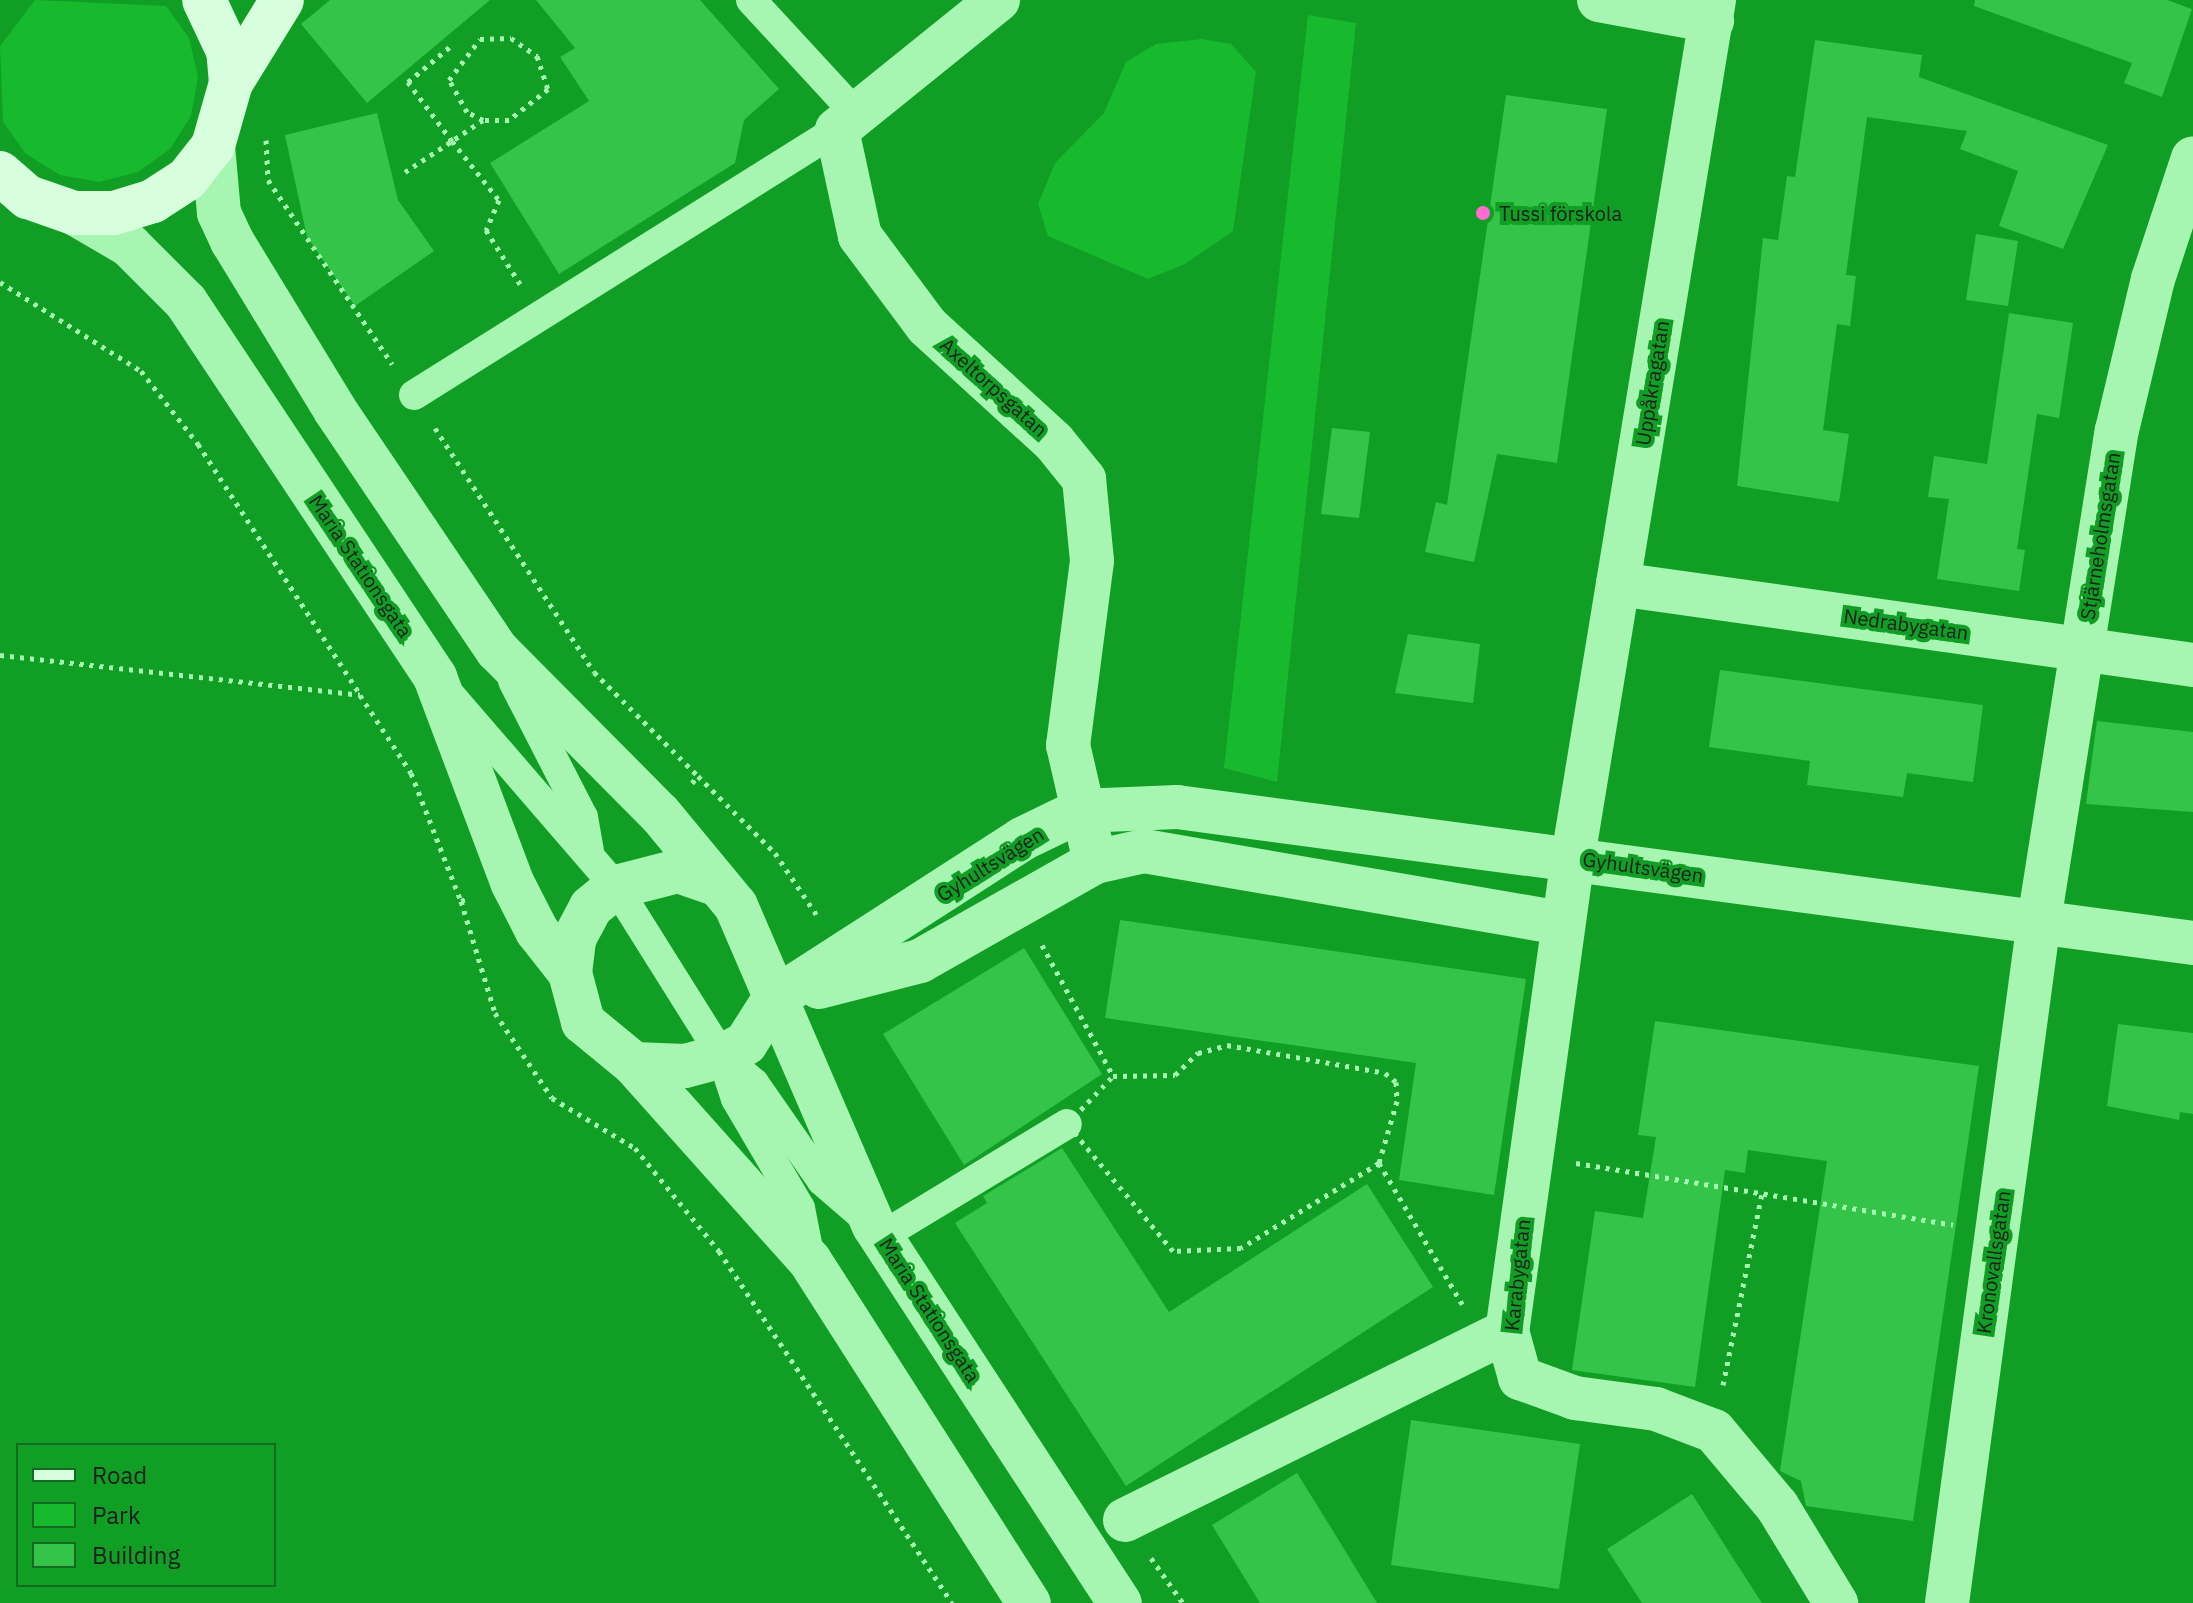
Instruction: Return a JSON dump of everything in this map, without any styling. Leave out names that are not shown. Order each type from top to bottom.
[{"type":"street","points":[[204,0],[228,51],[231,83]]},
{"type":"street","points":[[0,173],[28,197],[74,213],[114,213],[153,201],[187,179],[213,146],[231,83],[282,0]]},
{"type":"street","points":[[848,124],[998,0]]},
{"type":"street","name":"Uppåkragatan","points":[[1573,857],[1713,10],[1599,0]]},
{"type":"street","name":"Axeltorpsgatan","points":[[848,124],[860,236],[927,326],[1084,479],[1092,561],[1068,745],[1080,811],[1095,862]]},
{"type":"street","name":"Maria Stationsgata","points":[[213,146],[219,213],[232,241],[335,410],[497,650],[660,814],[755,938],[774,999],[878,1231],[1120,1603]]},
{"type":"street","name":"Stjärneholmsgatan","points":[[2039,921],[2117,430],[2153,279],[2193,158]]},
{"type":"street","name":"Maria Stationsgata","points":[[74,213],[129,245],[186,302],[435,677],[513,884],[537,931],[570,973]]},
{"type":"street","name":"Nedrabygatan","points":[[1618,584],[2193,665]]},
{"type":"street","name":"Gyhultsvägen","points":[[774,999],[1022,839],[1080,811],[1177,807],[1573,857],[2193,943]]},
{"type":"street","points":[[634,1064],[685,1066],[722,1056],[746,1043],[774,999],[920,961],[1018,902],[1095,862],[1144,851],[1230,862],[1563,923]]},
{"type":"street","name":"Karabygatan","points":[[1573,857],[1531,1156],[1496,1336],[1520,1378],[1575,1398],[1656,1409],[1714,1431],[1777,1506],[1836,1603]]},
{"type":"street","name":"Maria Stationsgata","points":[[715,884],[678,871],[616,887],[591,907],[574,939],[570,973],[583,1022],[634,1064],[810,1261],[1029,1603]]},
{"type":"street","name":"Kronovallsgatan","points":[[1947,1603],[2039,921]]},
{"type":"street","points":[[1125,1520],[1496,1336]]},
{"type":"lane","points":[[414,395],[537,312],[848,124],[751,0]]},
{"type":"lane","points":[[497,650],[583,817],[589,850]]},
{"type":"lane","points":[[435,677],[589,850],[616,887],[722,1056],[736,1099],[800,1208],[810,1261]]},
{"type":"lane","points":[[722,1056],[754,1083],[822,1181],[878,1231],[1067,1124]]},
{"type":"path","points":[[405,172],[483,120],[509,120],[548,89],[537,56],[511,38],[480,39],[449,80],[467,112],[483,120]]},
{"type":"path","points":[[452,45],[408,82],[499,200],[486,230],[537,312]]},
{"type":"path","points":[[266,133],[268,180],[414,395],[594,672],[698,776]]},
{"type":"path","points":[[0,282],[141,371],[198,444],[360,695]]},
{"type":"path","points":[[0,655],[74,668],[153,670]]},
{"type":"path","points":[[461,901],[495,1013],[552,1098],[635,1148],[719,1251],[952,1603]]},
{"type":"path","points":[[1018,902],[1113,1076]]},
{"type":"path","points":[[1227,1045],[1385,1073],[1396,1082],[1397,1101],[1379,1163],[1241,1248],[1173,1251],[1067,1124],[1113,1076],[1175,1075],[1198,1053],[1227,1045]]},
{"type":"path","points":[[1531,1156],[1997,1232]]},
{"type":"path","points":[[1379,1163],[1496,1336]]},
{"type":"path","points":[[1714,1431],[1762,1194]]},
{"type":"green space","points":[[35,0],[166,6],[189,38],[198,77],[191,116],[170,149],[138,172],[99,182],[60,175],[26,154],[3,122],[0,46]]},
{"type":"green space","points":[[1308,15],[1356,23],[1277,782],[1224,768]]},
{"type":"green space","points":[[1202,39],[1231,44],[1256,72],[1233,231],[1185,264],[1148,279],[1048,236],[1038,204],[1055,163],[1104,113],[1126,62],[1156,44]]},
{"type":"building","points":[[330,0],[490,0],[367,103],[301,24]]},
{"type":"building","points":[[536,0],[700,0],[779,89],[744,120],[735,163],[559,274],[490,163],[589,101],[560,57],[575,48]]},
{"type":"building","points":[[1975,0],[2167,0],[2192,9],[2162,97],[2124,83],[2132,63],[1974,6]]},
{"type":"building","points":[[1815,40],[1922,55],[1919,77],[2108,145],[2063,249],[1999,226],[2018,171],[1960,149],[1967,131],[1867,117],[1846,275],[1856,276],[1850,326],[1837,324],[1823,430],[1849,434],[1839,502],[1737,486],[1763,238],[1778,240],[1787,176],[1795,177]]},
{"type":"building","points":[[1506,95],[1607,109],[1557,463],[1497,454],[1474,562],[1425,552],[1436,502],[1447,505]]},
{"type":"building","points":[[377,113],[398,200],[434,251],[355,306],[307,237],[285,135]]},
{"type":"building","points":[[1976,234],[2018,241],[2008,306],[1966,300]]},
{"type":"building","points":[[2009,313],[2073,323],[2059,418],[2037,414],[2017,549],[2025,550],[2019,591],[1937,579],[1949,499],[1928,497],[1934,456],[1987,464]]},
{"type":"building","points":[[1332,428],[1370,432],[1359,518],[1321,514]]},
{"type":"building","points":[[1408,634],[1480,644],[1473,703],[1395,693]]},
{"type":"building","points":[[1720,670],[1983,705],[1973,782],[1907,773],[1903,797],[1807,785],[1810,761],[1709,747]]},
{"type":"building","points":[[2097,721],[2193,732],[2193,812],[2086,804]]},
{"type":"building","points":[[1120,920],[1526,979],[1494,1195],[1399,1180],[1416,1063],[1105,1018]]},
{"type":"building","points":[[1024,948],[1102,1074],[964,1165],[883,1034]]},
{"type":"building","points":[[1655,1021],[1979,1066],[1913,1521],[1806,1506],[1801,1481],[1780,1471],[1827,1161],[1748,1150],[1745,1173],[1725,1170],[1695,1387],[1572,1370],[1595,1211],[1643,1218],[1656,1137],[1638,1135]]},
{"type":"building","points":[[2118,1024],[2193,1033],[2193,1114],[2180,1112],[2179,1120],[2107,1106]]},
{"type":"building","points":[[1062,1148],[1169,1312],[1367,1184],[1433,1287],[1126,1486],[955,1223],[987,1203],[983,1196]]},
{"type":"building","points":[[1411,1420],[1580,1444],[1559,1589],[1391,1565]]},
{"type":"building","points":[[1297,1473],[1377,1603],[1260,1603],[1212,1525]]},
{"type":"building","points":[[1692,1494],[1762,1603],[1642,1603],[1607,1549]]},
{"type":"place","name":"Tussi förskola","points":[[1483,213]]}]
